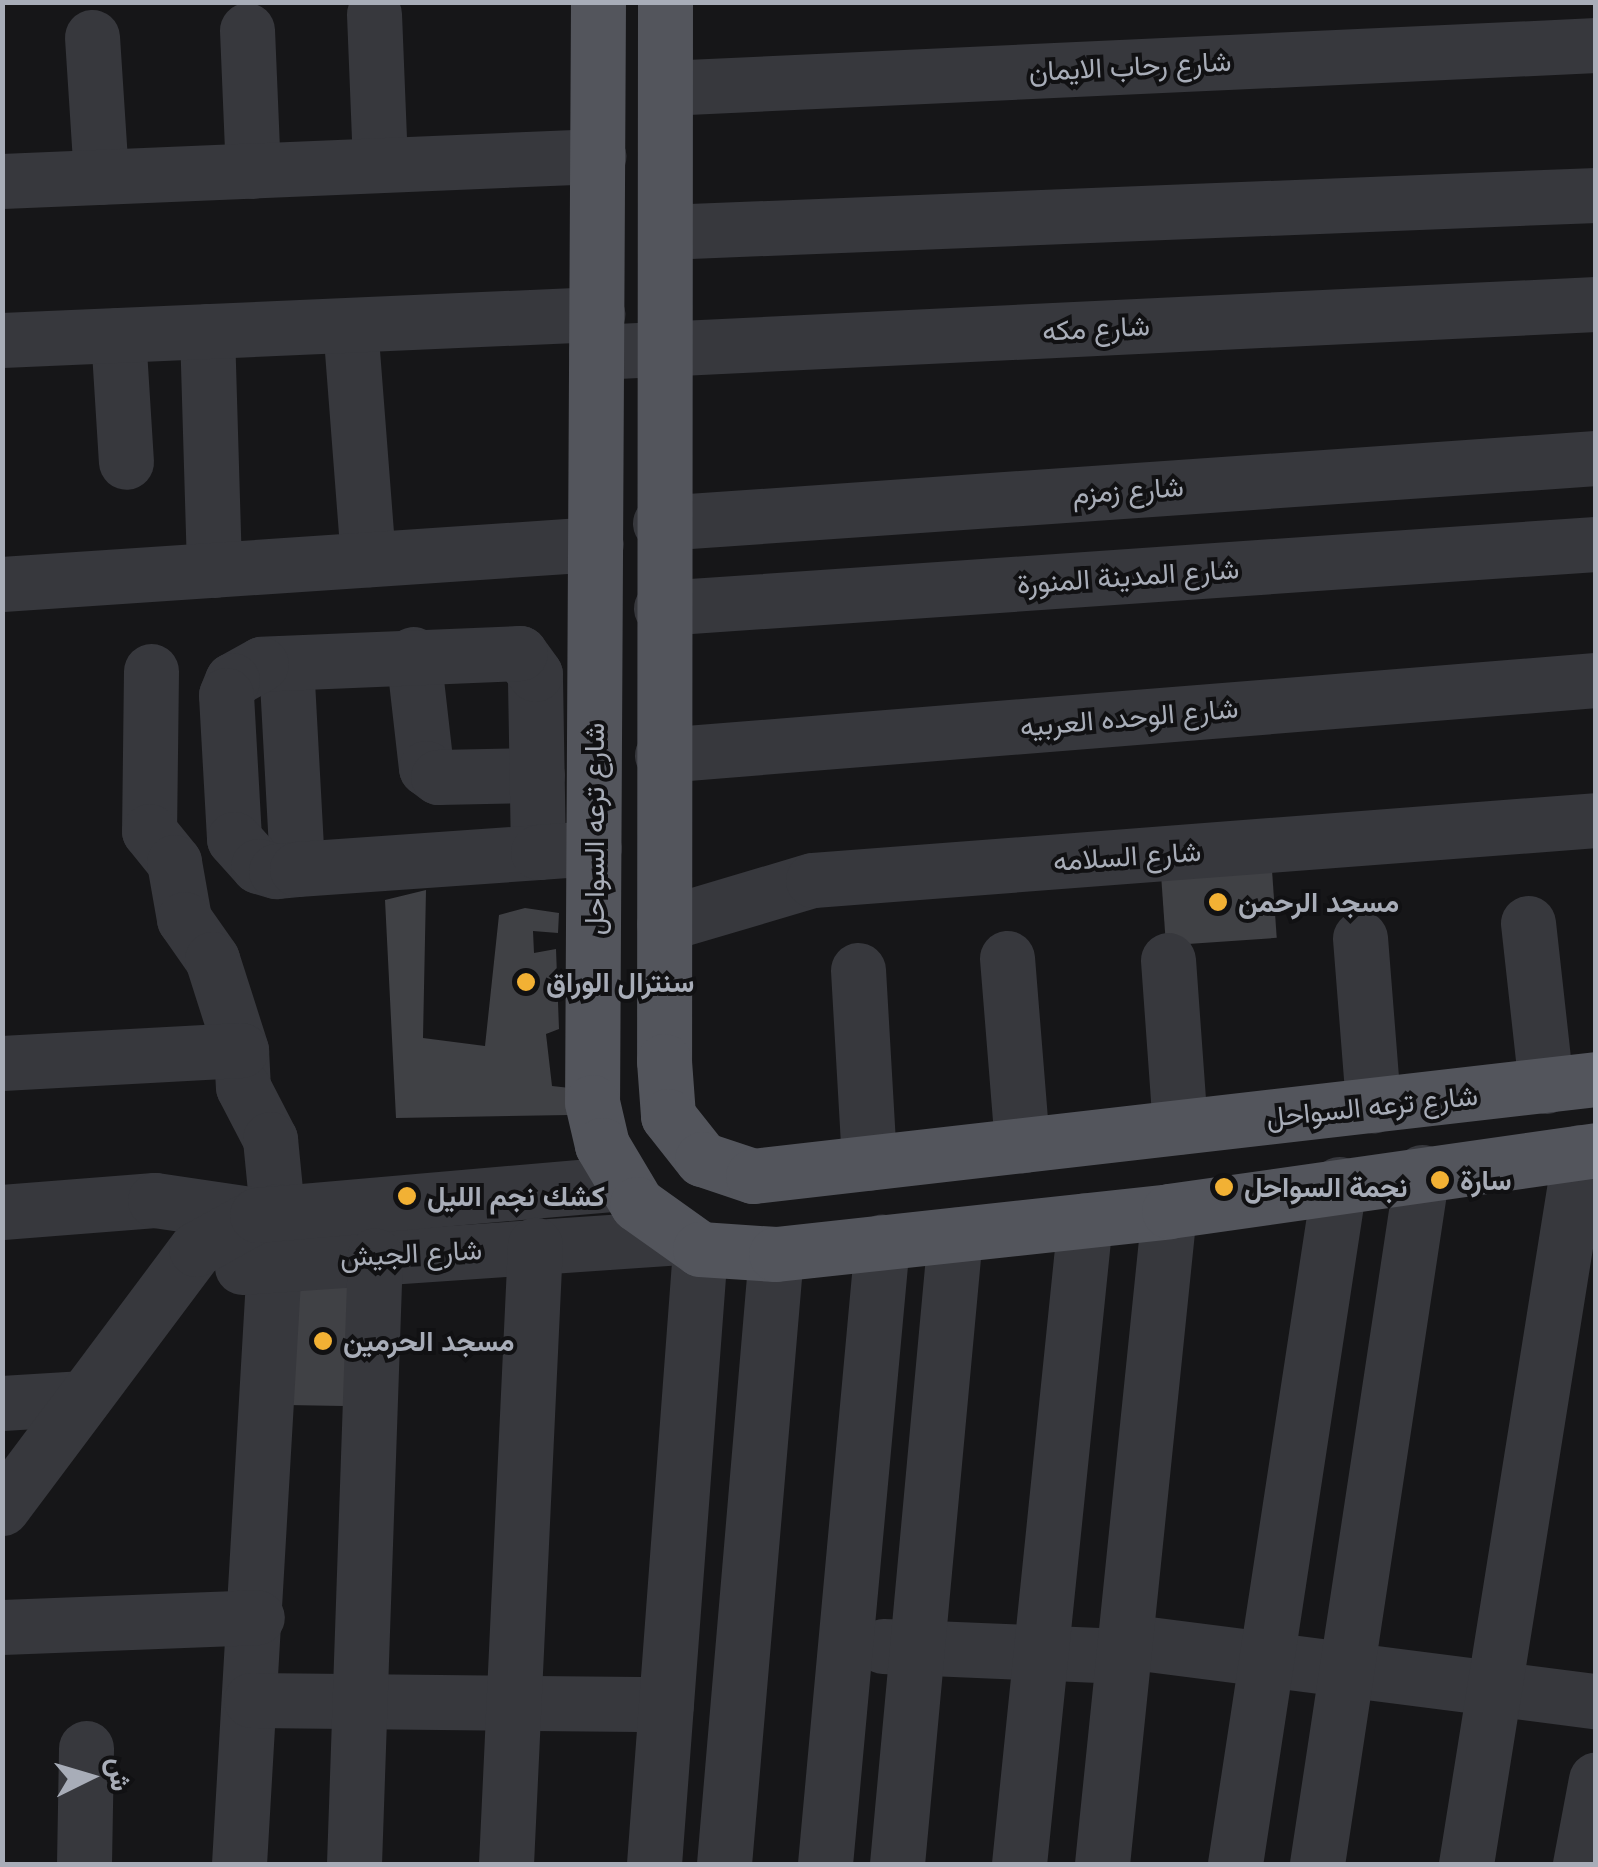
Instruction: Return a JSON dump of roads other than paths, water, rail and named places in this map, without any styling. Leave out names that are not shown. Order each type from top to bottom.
[{"type":"main road","name":"شارع ترعه السواحل","points":[[598,2],[592,1102],[620,1184],[688,1243]]},
{"type":"main road","name":"شارع ترعه السواحل","points":[[665,2],[665,348],[660,523],[668,1116],[702,1159],[753,1176],[1550,1085]]},
{"type":"main road","points":[[1518,1160],[1550,1085]]},
{"type":"main road","points":[[688,1243],[776,1254],[1169,1210],[1588,1151]]},
{"type":"street","points":[[374,14],[380,165]]},
{"type":"street","points":[[247,30],[254,170]]},
{"type":"street","points":[[92,37],[101,177]]},
{"type":"street","name":"شارع رحاب الايمان","points":[[665,88],[1596,45]]},
{"type":"street","points":[[2,181],[598,156]]},
{"type":"street","points":[[665,232],[1596,195]]},
{"type":"street","name":"شارع مكه","points":[[2,340],[350,325],[596,333],[665,348],[1596,304]]},
{"type":"street","points":[[350,325],[368,559]]},
{"type":"street","points":[[207,331],[214,570]]},
{"type":"street","points":[[118,335],[126,462]]},
{"type":"street","name":"شارع زمزم","points":[[660,523],[1596,458]]},
{"type":"street","points":[[2,584],[596,544]]},
{"type":"street","name":"شارع المدينة المنورة","points":[[661,608],[1596,544]]},
{"type":"street","points":[[538,852],[530,661],[507,651],[286,663],[296,869],[538,852],[594,848]]},
{"type":"street","points":[[412,654],[426,768],[438,778],[537,775]]},
{"type":"street","points":[[151,671],[149,831],[174,862],[184,919],[212,959],[241,1050],[243,1087],[270,1139],[272,1229],[257,1617],[240,1864]]},
{"type":"street","name":"شارع الوحده العربيه","points":[[662,754],[1596,680]]},
{"type":"street","name":"شارع السلامه","points":[[664,924],[813,880],[1596,820]]},
{"type":"street","points":[[1528,923],[1550,1085]]},
{"type":"street","points":[[1360,938],[1373,1105]]},
{"type":"street","points":[[1007,958],[1022,1144]]},
{"type":"street","points":[[1168,960],[1180,1128]]},
{"type":"street","points":[[858,970],[869,1163]]},
{"type":"street","points":[[2,1064],[241,1050]]},
{"type":"street","points":[[1466,1864],[1493,1686],[1588,1151]]},
{"type":"street","points":[[1316,1864],[1422,1172]]},
{"type":"street","name":"شارع الجيش","points":[[2,1508],[153,1306],[201,1279],[272,1229],[620,1184]]},
{"type":"street","points":[[1235,1864],[1339,1184]]},
{"type":"street","points":[[2,1212],[155,1200],[272,1229]]},
{"type":"street","points":[[1102,1864],[1169,1210]]},
{"type":"street","points":[[1019,1864],[1036,1653],[1085,1220]]},
{"type":"street","name":"شارع الجيش","points":[[272,1229],[375,1255],[535,1245],[688,1243]]},
{"type":"street","points":[[898,1864],[955,1235]]},
{"type":"street","points":[[825,1864],[882,1242]]},
{"type":"street","points":[[654,1864],[666,1704],[688,1243]]},
{"type":"street","points":[[506,1864],[535,1245]]},
{"type":"street","points":[[724,1864],[776,1254]]},
{"type":"street","points":[[354,1864],[375,1255]]},
{"type":"street","points":[[2,1403],[84,1398]]},
{"type":"street","points":[[2,1628],[257,1617]]},
{"type":"street","points":[[845,1642],[1036,1653],[1124,1648],[1267,1656],[1596,1701]]},
{"type":"street","points":[[251,1700],[666,1704]]},
{"type":"street","points":[[84,1864],[86,1748]]},
{"type":"street","points":[[1580,1864],[1596,1779]]},
{"type":"place","name":"مسجد الرحمن","points":[[1218,902]]},
{"type":"place","name":"سنترال الوراق","points":[[526,982]]},
{"type":"place","name":"سارة","points":[[1440,1180]]},
{"type":"place","name":"نجمة السواحل","points":[[1224,1187]]},
{"type":"place","name":"كشك نجم الليل","points":[[407,1196]]},
{"type":"place","name":"مسجد الحرمين","points":[[323,1341]]}]
